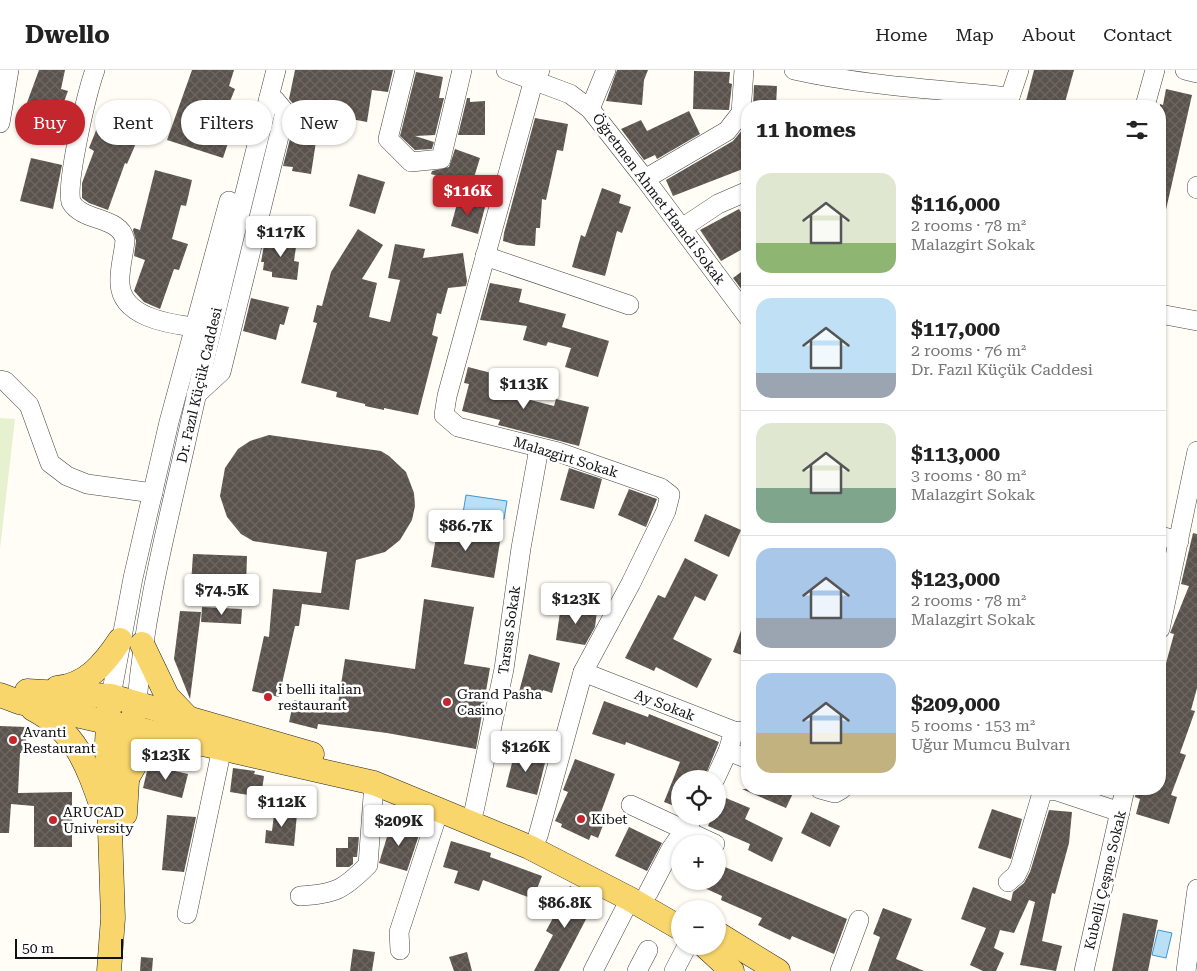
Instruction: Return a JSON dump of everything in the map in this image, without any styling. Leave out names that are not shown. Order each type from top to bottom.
[{"type":"main road","points":[[17,696],[70,687],[91,676],[106,661],[131,642],[167,696],[186,716]]},
{"type":"main road","points":[[0,688],[17,696],[107,721],[222,748],[347,771],[380,773],[538,836],[639,896],[671,921]]},
{"type":"main road","points":[[17,696],[111,696],[186,716],[347,771],[374,784],[529,847],[639,896],[671,908]]},
{"type":"main road","points":[[17,696],[62,730],[75,744],[91,772],[111,835]]},
{"type":"main road","points":[[111,696],[107,721],[113,918]]},
{"type":"main road","points":[[109,971],[113,918],[124,837],[126,780],[137,702]]},
{"type":"main road","points":[[126,780],[138,759],[149,753],[163,750],[222,748]]},
{"type":"main road","points":[[726,939],[778,971]]},
{"type":"main road","points":[[715,955],[732,971]]},
{"type":"street","points":[[0,123],[9,70]]},
{"type":"street","points":[[95,70],[87,92],[70,198],[73,205],[79,211],[116,227],[123,234],[125,240],[120,282],[123,297],[148,317],[169,324],[194,327]]},
{"type":"street","name":"Dr. Fazıl Küçük Caddesi","points":[[137,702],[131,642],[153,493],[194,327],[264,70]]},
{"type":"street","name":"Dr. Fazıl Küçük Caddesi","points":[[111,696],[131,642],[196,396],[276,70]]},
{"type":"street","points":[[405,70],[388,139],[411,162],[441,159],[462,70]]},
{"type":"street","name":"Öğretmen Ahmet Hamdi Sokak","points":[[506,70],[537,74],[590,108],[646,179],[741,308]]},
{"type":"street","points":[[590,108],[606,70]]},
{"type":"street","points":[[741,100],[744,70]]},
{"type":"street","points":[[794,70],[827,78],[1000,100]]},
{"type":"street","points":[[1008,100],[1019,70]]},
{"type":"street","points":[[1147,100],[1155,70]]},
{"type":"street","points":[[1185,70],[1197,73]]},
{"type":"street","name":"Malazgirt Sokak","points":[[537,74],[485,256],[447,396],[444,415],[458,427],[539,448],[661,488],[670,495],[666,511],[631,583],[583,672],[538,836]]},
{"type":"street","points":[[646,179],[727,131],[740,113],[741,102]]},
{"type":"street","points":[[682,228],[718,204],[741,194]]},
{"type":"street","points":[[485,256],[629,305]]},
{"type":"street","points":[[1166,315],[1197,321]]},
{"type":"street","points":[[0,380],[5,381],[29,405],[50,462],[67,476],[87,484],[153,493]]},
{"type":"street","name":"Tarsus Sokak","points":[[474,810],[504,669],[521,548],[539,448]]},
{"type":"street","points":[[1166,601],[1197,451]]},
{"type":"street","points":[[1166,538],[1179,541]]},
{"type":"street","name":"Ay Sokak","points":[[583,672],[740,729]]},
{"type":"street","points":[[719,770],[740,729]]},
{"type":"street","points":[[187,914],[222,748]]},
{"type":"street","points":[[728,751],[741,756]]},
{"type":"street","points":[[300,896],[328,893],[346,886],[368,866],[374,784]]},
{"type":"street","points":[[1008,882],[1016,875],[1020,867],[1041,795]]},
{"type":"street","points":[[1069,795],[1120,812]]},
{"type":"street","name":"Kubelli Çeşme Sokak","points":[[1084,971],[1124,795]]},
{"type":"street","points":[[631,805],[671,817]]},
{"type":"street","points":[[400,950],[399,932],[439,810]]},
{"type":"street","points":[[593,971],[639,896],[689,825]]},
{"type":"street","points":[[693,825],[706,835]]},
{"type":"street","points":[[1186,971],[1197,889]]},
{"type":"street","points":[[840,971],[859,920]]},
{"type":"street","points":[[638,971],[648,950]]},
{"type":"street","points":[[674,971],[682,955]]},
{"type":"green space","points":[[0,418],[15,419],[0,549]]},
{"type":"water","points":[[466,495],[507,501],[504,519],[463,513]]},
{"type":"water","points":[[1158,930],[1172,933],[1166,958],[1152,955]]},
{"type":"building","points":[[39,70],[65,70],[61,89],[68,91],[65,100],[28,100]]},
{"type":"building","points":[[192,70],[234,70],[229,86],[235,89],[231,100],[181,100]]},
{"type":"building","points":[[295,70],[393,70],[388,92],[372,90],[367,122],[356,120],[356,100],[289,99]]},
{"type":"building","points":[[617,70],[648,70],[644,80],[642,105],[606,101]]},
{"type":"building","points":[[1034,70],[1074,70],[1066,100],[1026,100]]},
{"type":"building","points":[[694,71],[730,72],[729,83],[732,84],[729,110],[693,109]]},
{"type":"building","points":[[416,72],[443,77],[439,98],[444,98],[435,135],[415,136],[434,142],[432,149],[415,150],[400,136]]},
{"type":"building","points":[[754,85],[777,86],[776,100],[753,100]]},
{"type":"building","points":[[1166,89],[1192,95],[1166,210],[1166,100],[1164,100]]},
{"type":"building","points":[[467,98],[470,98],[470,102],[485,101],[485,135],[458,135]]},
{"type":"building","points":[[181,101],[181,144],[171,141],[171,129]]},
{"type":"building","points":[[689,111],[700,134],[657,159],[655,155],[644,160],[621,129],[641,120],[647,131]]},
{"type":"building","points":[[535,118],[568,124],[563,151],[557,150],[546,200],[542,199],[540,228],[536,228],[535,246],[517,245],[503,241],[504,233]]},
{"type":"building","points":[[741,131],[741,170],[673,196],[666,180],[733,141]]},
{"type":"building","points":[[95,133],[95,145],[135,145],[127,164],[125,163],[108,210],[89,203],[82,198],[82,183],[94,151],[89,148]]},
{"type":"building","points":[[183,145],[227,145],[223,158]]},
{"type":"building","points":[[288,145],[315,145],[311,174],[292,171],[293,167],[283,166]]},
{"type":"building","points":[[455,149],[480,158],[471,187],[431,174],[432,171],[449,167]]},
{"type":"building","points":[[31,158],[62,165],[53,209],[20,201]]},
{"type":"building","points":[[155,170],[192,180],[186,206],[181,205],[172,239],[188,244],[179,270],[174,269],[160,309],[144,302],[134,291],[145,260],[134,256],[136,241],[133,230],[134,228],[140,230]]},
{"type":"building","points":[[358,174],[385,182],[375,214],[349,206]]},
{"type":"building","points":[[602,188],[621,195],[619,203],[631,207],[622,233],[617,231],[605,276],[572,267],[581,235],[585,237]]},
{"type":"building","points":[[458,200],[485,207],[478,234],[451,226]]},
{"type":"building","points":[[739,209],[741,212],[741,250],[721,261],[700,230]]},
{"type":"building","points":[[358,229],[383,245],[362,279],[377,283],[369,317],[390,322],[400,280],[388,278],[395,244],[425,249],[423,258],[463,253],[466,286],[448,288],[441,314],[437,313],[432,335],[438,337],[418,415],[365,406],[365,404],[336,397],[337,392],[301,383],[317,323],[313,322],[317,305],[322,306],[331,272]]},
{"type":"building","points":[[276,237],[297,240],[294,261],[299,262],[297,280],[272,277],[272,272],[263,270],[264,262],[261,262],[265,240],[276,241]]},
{"type":"building","points":[[741,272],[741,289],[733,278]]},
{"type":"building","points":[[490,283],[522,289],[519,302],[566,314],[562,327],[609,341],[598,377],[565,367],[571,348],[548,342],[546,346],[523,340],[527,326],[480,320]]},
{"type":"building","points":[[251,298],[289,307],[284,325],[280,324],[276,340],[243,331]]},
{"type":"building","points":[[468,367],[499,375],[495,391],[554,406],[556,399],[589,407],[579,446],[498,425],[500,420],[462,411],[469,384],[464,383]]},
{"type":"building","points":[[269,435],[381,451],[406,472],[414,493],[415,506],[412,520],[400,540],[385,552],[356,560],[349,610],[302,604],[299,626],[295,626],[279,697],[252,691],[264,636],[269,637],[273,589],[321,593],[327,552],[253,541],[241,534],[227,517],[220,496],[225,468],[238,449],[250,441]]},
{"type":"building","points":[[569,468],[602,479],[594,509],[560,500]]},
{"type":"building","points":[[629,489],[657,499],[646,527],[618,515]]},
{"type":"building","points":[[705,514],[741,530],[729,557],[694,541]]},
{"type":"building","points":[[438,526],[501,536],[494,578],[431,567]]},
{"type":"building","points":[[1193,533],[1197,534],[1197,688],[1191,710],[1195,711],[1180,753],[1186,755],[1171,795],[1177,797],[1169,824],[1136,814],[1140,799],[1135,797],[1135,795],[1166,795],[1166,663],[1174,634],[1170,633],[1189,586],[1181,584]]},
{"type":"building","points":[[193,554],[247,556],[246,586],[191,584]]},
{"type":"building","points":[[685,558],[718,575],[705,601],[695,596],[673,639],[712,659],[697,688],[656,667],[654,671],[625,658],[658,595],[665,598]]},
{"type":"building","points":[[424,599],[474,607],[464,664],[490,668],[476,749],[387,733],[318,724],[317,729],[289,722],[294,700],[337,710],[345,659],[415,669]]},
{"type":"building","points":[[561,605],[597,611],[595,627],[585,645],[556,640]]},
{"type":"building","points":[[202,607],[242,609],[241,624],[201,622]]},
{"type":"building","points":[[180,611],[201,612],[190,699],[174,659]]},
{"type":"building","points":[[741,630],[741,655],[733,652]]},
{"type":"building","points":[[529,654],[560,663],[552,693],[543,690],[540,698],[519,692]]},
{"type":"building","points":[[604,701],[648,717],[649,714],[719,742],[708,770],[677,770],[680,762],[626,742],[625,745],[592,734]]},
{"type":"building","points":[[0,726],[26,727],[26,753],[20,753],[18,793],[72,792],[72,847],[34,847],[34,806],[11,804],[9,833],[0,833]]},
{"type":"building","points":[[515,751],[546,759],[537,795],[506,787]]},
{"type":"building","points":[[575,759],[615,774],[600,815],[606,818],[598,838],[591,835],[589,840],[561,827],[562,824],[555,821],[568,792],[563,790]]},
{"type":"building","points":[[153,766],[188,774],[182,798],[143,788],[147,771]]},
{"type":"building","points":[[233,768],[255,771],[254,774],[264,776],[261,797],[230,792]]},
{"type":"building","points":[[671,784],[671,805],[664,802]]},
{"type":"building","points":[[756,795],[792,795],[786,808]]},
{"type":"building","points":[[726,798],[750,808],[745,819],[783,838],[772,862],[748,850],[750,844],[708,826],[726,825]]},
{"type":"building","points":[[275,807],[286,808],[286,813],[297,814],[294,846],[265,843],[266,830],[272,831]]},
{"type":"building","points":[[992,809],[1022,819],[1011,859],[978,848]]},
{"type":"building","points":[[1049,810],[1072,812],[1069,843],[1055,894],[1052,893],[1042,941],[1062,946],[1056,971],[1020,965],[1035,902],[1029,900],[1014,933],[1000,930],[994,948],[1004,953],[996,971],[983,971],[970,965],[986,928],[961,919],[973,887],[1011,901],[1013,892],[1024,883],[1030,872]]},
{"type":"building","points":[[811,812],[840,826],[830,847],[801,833]]},
{"type":"building","points":[[167,815],[196,817],[184,872],[162,870]]},
{"type":"building","points":[[391,824],[420,832],[407,871],[379,863]]},
{"type":"building","points":[[629,827],[662,843],[647,871],[615,856]]},
{"type":"building","points":[[348,837],[359,837],[357,857],[353,857],[353,864],[349,867],[336,867],[336,848],[348,848]]},
{"type":"building","points":[[451,841],[491,853],[490,857],[542,876],[533,899],[483,880],[479,891],[454,883],[458,871],[443,867]]},
{"type":"building","points":[[726,867],[847,919],[834,954],[792,936],[790,940],[758,925],[762,918],[726,902],[726,900],[721,900],[722,896],[709,890],[726,890]]},
{"type":"building","points":[[570,886],[596,900],[559,971],[534,971],[553,935],[546,931]]},
{"type":"building","points":[[883,908],[912,919],[896,959],[924,971],[868,971],[880,937],[873,934]]},
{"type":"building","points":[[1123,913],[1158,920],[1148,971],[1112,971]]},
{"type":"building","points":[[353,949],[375,952],[372,971],[350,971]]},
{"type":"building","points":[[467,952],[472,971],[454,971],[449,957]]},
{"type":"building","points":[[141,957],[153,958],[152,971],[140,971]]},
{"type":"place","name":"i belli italian restaurant","points":[[268,697]]},
{"type":"place","name":"Grand Pasha Casino","points":[[447,702]]},
{"type":"place","name":"Avanti Restaurant","points":[[13,740]]},
{"type":"place","name":"Kibet","points":[[581,819]]},
{"type":"place","name":"ARUCAD University","points":[[53,820]]}]
